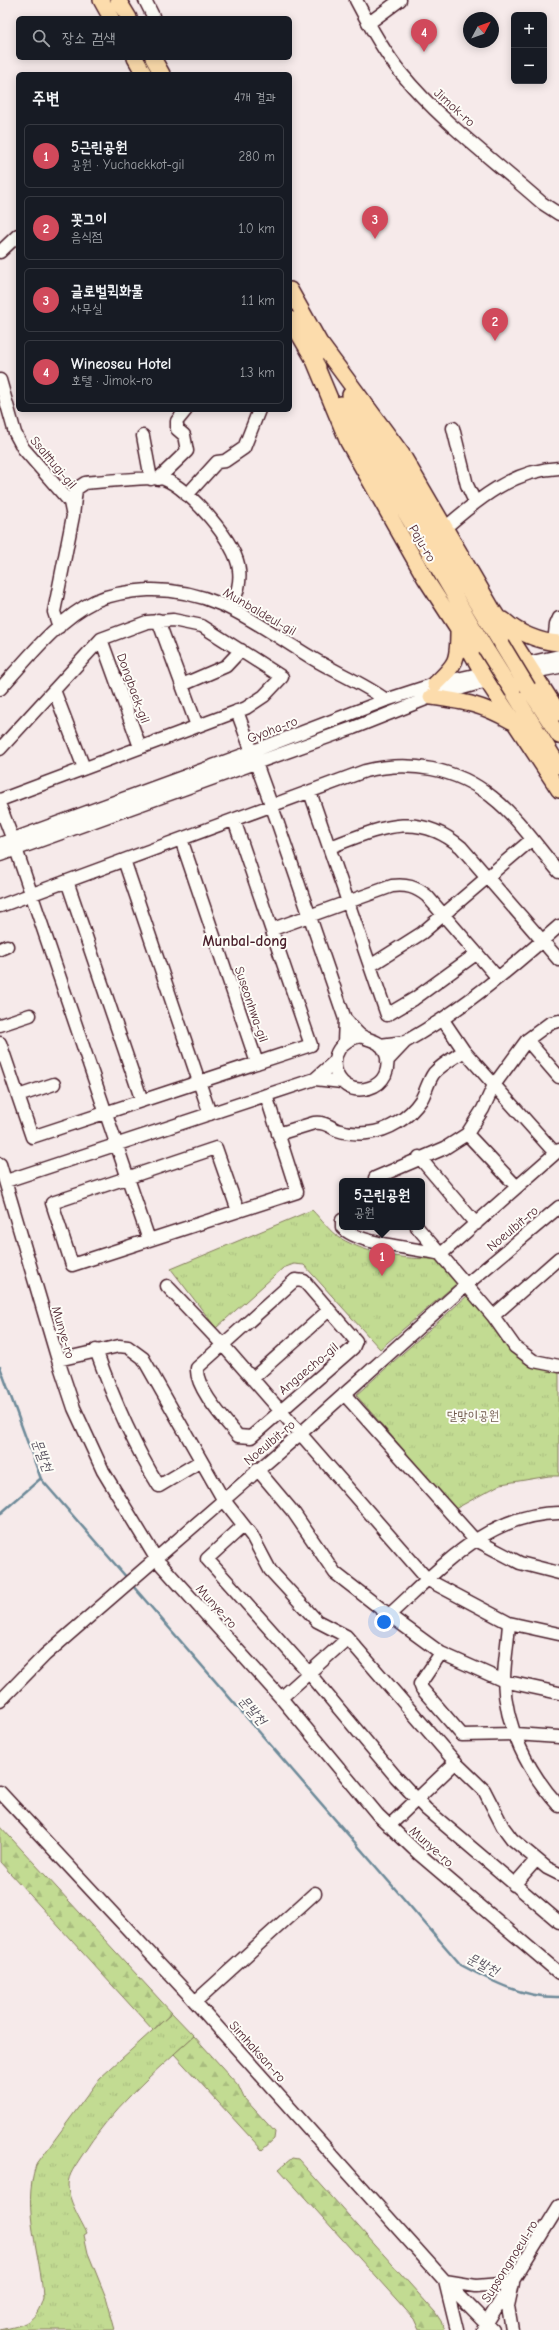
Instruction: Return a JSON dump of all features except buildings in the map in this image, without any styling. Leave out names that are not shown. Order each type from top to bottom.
[{"type":"main road","points":[[101,0],[110,16]]},
{"type":"main road","points":[[118,0],[128,16]]},
{"type":"main road","points":[[136,60],[143,72]]},
{"type":"main road","points":[[154,60],[161,72]]},
{"type":"main road","name":"Paju-ro","points":[[293,296],[371,431],[528,688],[559,736]]},
{"type":"main road","name":"Paju-ro","points":[[292,322],[486,649],[559,766]]},
{"type":"main road","points":[[321,344],[389,435],[493,610],[559,713]]},
{"type":"main road","points":[[313,358],[348,442],[425,578],[458,629],[485,677],[514,723],[559,790]]},
{"type":"main road","points":[[493,610],[511,627],[557,647]]},
{"type":"main road","points":[[458,629],[458,656],[451,668],[433,691],[488,708],[514,723]]},
{"type":"street","points":[[145,0],[153,16]]},
{"type":"street","name":"Jimok-ro","points":[[356,0],[400,72],[423,97],[542,203],[559,214]]},
{"type":"street","points":[[369,23],[400,0]]},
{"type":"street","points":[[0,252],[16,237]]},
{"type":"street","name":"Ssalttugi-gil","points":[[0,380],[15,433],[22,448],[70,502],[73,516]]},
{"type":"street","points":[[143,436],[155,479],[187,451],[184,435],[177,429],[177,421],[184,412]]},
{"type":"street","points":[[186,495],[217,462],[225,461],[244,448],[258,412]]},
{"type":"street","points":[[453,428],[467,485],[475,502]]},
{"type":"street","points":[[445,528],[475,502],[510,480],[542,469],[559,468]]},
{"type":"street","name":"Ssalttugi-gil","points":[[60,627],[54,612],[73,516],[76,490],[85,483],[163,479],[186,495],[226,535],[239,568],[240,585],[231,608]]},
{"type":"street","name":"Munbaldeul-gil","points":[[0,689],[60,627],[95,601],[136,591],[170,591],[194,594],[231,608],[318,661],[370,688],[386,700]]},
{"type":"street","points":[[557,647],[556,625],[559,618]]},
{"type":"street","points":[[158,620],[197,726]]},
{"type":"street","points":[[0,749],[101,639],[147,622],[174,620],[197,624],[241,650],[282,677],[264,696],[237,711],[0,800]]},
{"type":"street","name":"Dongbaek-gil","points":[[101,639],[140,747]]},
{"type":"street","name":"Gyoha-ro","points":[[531,668],[557,647]]},
{"type":"street","points":[[182,685],[226,666],[241,650]]},
{"type":"street","name":"Gyoha-ro","points":[[253,758],[386,700],[433,691],[485,677],[531,668],[559,667]]},
{"type":"street","points":[[54,690],[84,768]]},
{"type":"street","name":"Gyoha-ro","points":[[0,855],[14,844],[433,691]]},
{"type":"street","points":[[237,711],[253,758],[272,806],[345,1019],[344,1042]]},
{"type":"street","points":[[0,906],[376,768],[403,766],[431,769],[466,779],[481,788],[506,810],[559,872]]},
{"type":"street","points":[[310,792],[387,1015],[424,992],[476,954]]},
{"type":"street","points":[[0,806],[149,1240]]},
{"type":"street","name":"Suseonhwa-gil","points":[[0,1043],[32,1137],[312,1045],[234,820]]},
{"type":"street","points":[[330,847],[386,827],[419,826],[442,833],[452,840],[559,960]]},
{"type":"street","name":"Suseonhwa-gil","points":[[181,839],[257,1063]]},
{"type":"street","points":[[370,966],[408,943],[444,915],[531,840]]},
{"type":"street","name":"Gyoha-ro","points":[[0,844],[14,844]]},
{"type":"street","points":[[124,860],[210,1114]]},
{"type":"street","points":[[67,881],[142,1101]]},
{"type":"street","points":[[273,929],[392,886],[407,886],[423,893],[498,978]]},
{"type":"street","points":[[387,1061],[405,1042],[443,1020],[498,978],[559,926]]},
{"type":"street","points":[[0,1025],[30,1015]]},
{"type":"street","points":[[345,1019],[361,1036]]},
{"type":"street","points":[[441,1254],[557,1151],[464,1051],[443,1020]]},
{"type":"street","points":[[379,1178],[419,1157],[445,1148],[467,1134],[483,1109],[494,1085],[527,1040],[550,1023],[559,1021]]},
{"type":"street","points":[[315,1079],[342,1082],[355,1089],[371,1088],[385,1076],[387,1061],[384,1049],[380,1044],[370,1038],[361,1036],[344,1042],[338,1048],[334,1062],[336,1073],[342,1082]]},
{"type":"street","points":[[527,1040],[559,1077]]},
{"type":"street","points":[[380,1044],[405,1042]]},
{"type":"street","points":[[278,1134],[314,1122],[320,1122],[337,1130],[357,1133],[377,1132],[389,1128],[412,1111],[420,1101],[429,1082],[439,1068],[464,1051]]},
{"type":"street","points":[[6,1181],[315,1079],[334,1062]]},
{"type":"street","points":[[18,1096],[54,1084]]},
{"type":"street","points":[[238,1211],[216,1148],[127,1176],[52,1203],[72,1265],[297,1192],[266,1095]]},
{"type":"street","points":[[467,1134],[517,1187]]},
{"type":"street","points":[[419,1157],[476,1224]]},
{"type":"street","name":"Munye-ro","points":[[0,1164],[58,1360],[74,1408],[103,1471],[157,1560],[281,1698],[378,1815],[419,1854],[558,1970]]},
{"type":"street","name":"Noeulbit-ro","points":[[0,1701],[45,1655],[157,1560],[223,1499],[301,1433],[467,1284],[559,1207]]},
{"type":"street","points":[[344,1230],[367,1241],[418,1248],[441,1254]]},
{"type":"street","points":[[420,1230],[493,1316],[515,1348],[534,1361],[559,1366]]},
{"type":"street","points":[[493,1316],[559,1258]]},
{"type":"street","name":"Angaecho-gil","points":[[295,1280],[304,1281],[356,1340],[353,1348],[251,1436],[238,1436],[213,1405],[196,1376],[197,1368],[222,1344],[295,1280]]},
{"type":"street","points":[[167,1286],[222,1344]]},
{"type":"street","points":[[252,1379],[329,1310]]},
{"type":"street","name":"Angaecho-gil","points":[[222,1344],[280,1410]]},
{"type":"street","points":[[58,1360],[96,1350],[120,1346],[128,1347],[143,1358],[223,1499],[252,1536],[270,1570],[312,1616],[348,1638],[456,1762],[489,1796],[507,1833],[536,1860],[559,1874]]},
{"type":"street","points":[[96,1350],[121,1417],[142,1458],[159,1486],[201,1461]]},
{"type":"street","points":[[344,1394],[474,1539],[520,1563],[559,1572]]},
{"type":"street","points":[[280,1410],[428,1580],[509,1623],[559,1634]]},
{"type":"street","points":[[258,1469],[294,1513],[335,1573],[389,1615],[441,1653],[504,1680],[559,1693]]},
{"type":"street","points":[[389,1615],[474,1539],[514,1519],[559,1513]]},
{"type":"street","points":[[243,1526],[207,1559],[309,1673],[391,1772],[417,1800],[514,1885],[559,1922]]},
{"type":"street","points":[[509,1623],[504,1680],[509,1720],[526,1761],[549,1795],[559,1806]]},
{"type":"street","points":[[281,1698],[348,1638]]},
{"type":"street","points":[[441,1653],[420,1684],[422,1689],[462,1735],[515,1734],[559,1737]]},
{"type":"street","points":[[389,1826],[456,1762]]},
{"type":"street","name":"Simhaksan-ro","points":[[0,1792],[195,2002],[487,2328]]},
{"type":"street","points":[[514,1885],[536,1860]]},
{"type":"street","points":[[195,2002],[315,1894]]},
{"type":"street","name":"Supsongnoeul-ro","points":[[487,2328],[559,2206]]},
{"type":"street","points":[[457,2330],[445,2281],[476,2286],[513,2283],[508,2306],[512,2330]]},
{"type":"green space","points":[[312,1210],[333,1232],[351,1244],[387,1255],[436,1259],[457,1283],[380,1349],[304,1265],[294,1264],[283,1268],[216,1328],[171,1269]]},
{"type":"green space","name":"달맞이공원","points":[[468,1295],[514,1353],[529,1364],[559,1372],[559,1476],[549,1476],[501,1484],[455,1509],[356,1395]]},
{"type":"green space","points":[[0,1826],[172,2013],[153,2030],[0,1862]]},
{"type":"green space","points":[[172,2013],[194,2036],[133,2093],[105,2123],[75,2167],[68,2181],[70,2197],[87,2233],[84,2235],[88,2253],[107,2300],[115,2330],[0,2330],[28,2322],[37,2313],[43,2298],[42,2281],[33,2232],[30,2198],[36,2165],[100,2078]]},
{"type":"green space","points":[[194,2036],[238,2085],[244,2098],[275,2132],[274,2139],[262,2150],[174,2054]]},
{"type":"green space","points":[[292,2158],[298,2159],[435,2312],[441,2321],[444,2330],[419,2330],[414,2319],[279,2169]]},
{"type":"waterway","name":"문발천","points":[[0,1367],[41,1479],[128,1579]]},
{"type":"waterway","points":[[0,1514],[40,1479]]},
{"type":"waterway","name":"문발천","points":[[132,1585],[461,1965],[484,1977],[520,1992],[546,1997],[559,1997]]},
{"type":"place","name":"Wineoseu Hotel","points":[[424,52]]},
{"type":"place","name":"글로벌퀵화물","points":[[375,239]]},
{"type":"place","name":"꼿그이","points":[[495,341]]},
{"type":"place","name":"5근린공원","points":[[382,1276]]},
{"type":"district","name":"Munbal-dong","points":[[245,941]]}]
